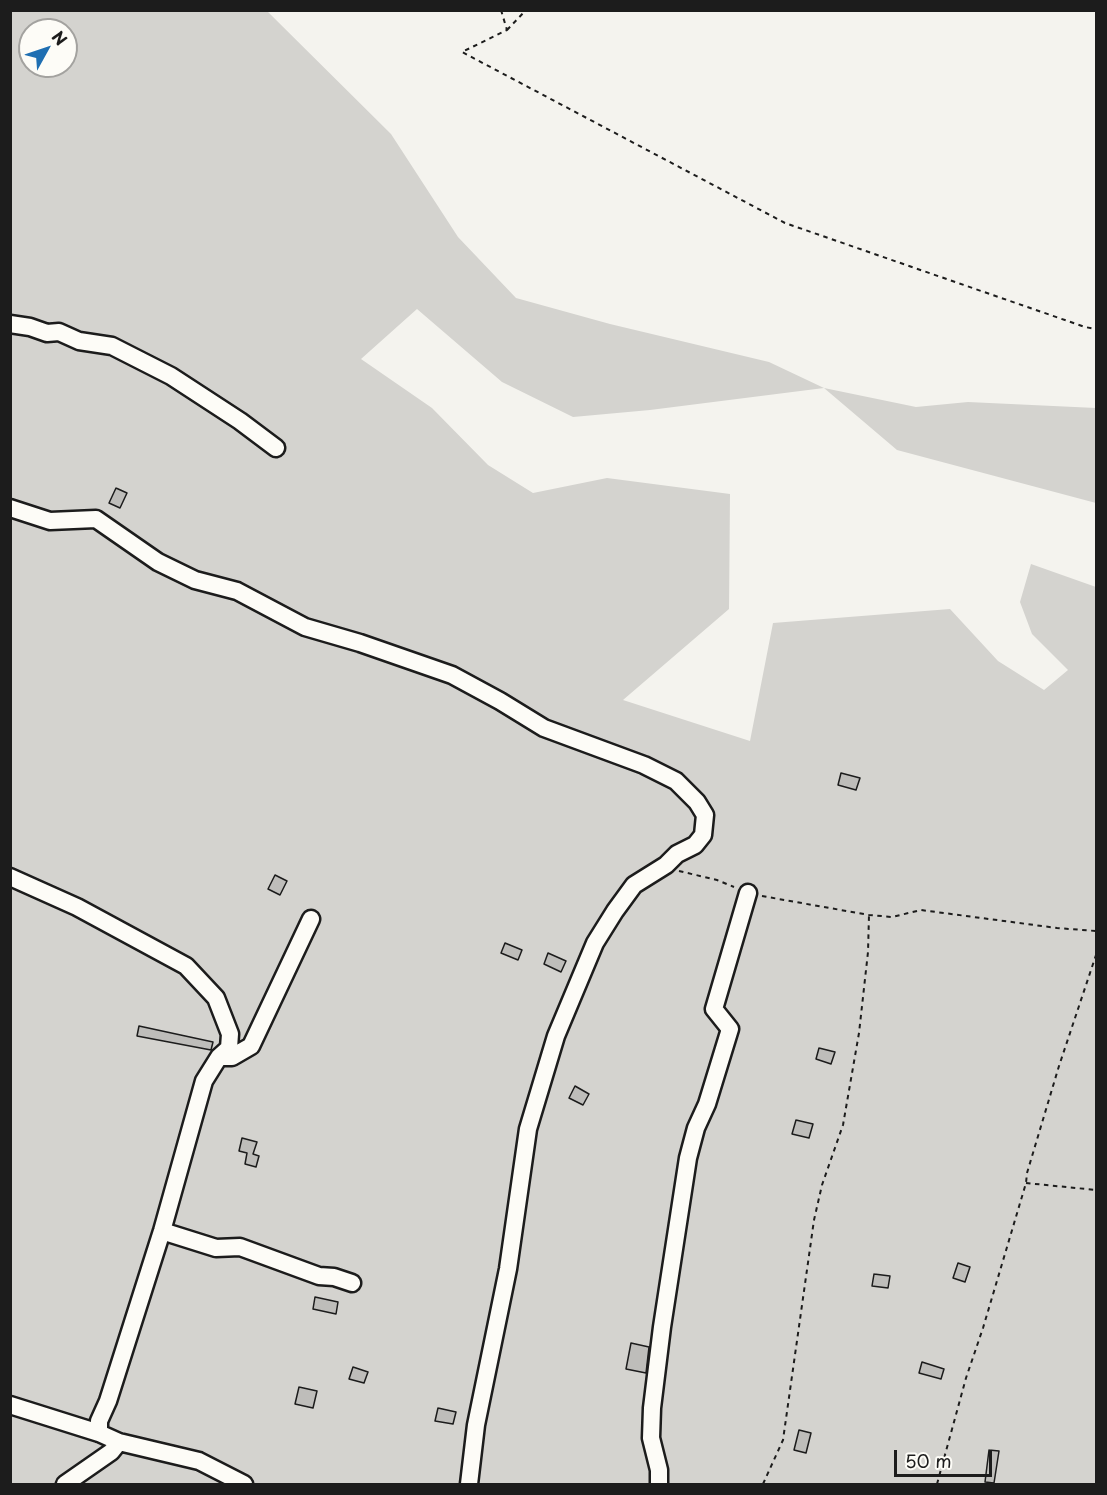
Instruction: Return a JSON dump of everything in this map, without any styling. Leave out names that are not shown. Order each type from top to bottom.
[{"type":"street","points":[[10,324],[30,327],[47,333],[59,332],[80,341],[112,346],[171,376],[240,421],[276,448]]},
{"type":"street","points":[[10,508],[50,520],[96,519],[158,562],[195,580],[237,591],[305,627],[360,643],[452,675],[544,728],[644,765],[676,781],[697,802],[705,814],[703,835],[695,845],[677,854],[634,885],[615,910],[595,943],[556,1036],[528,1129],[508,1269],[476,1425],[469,1485]]},
{"type":"street","points":[[10,878],[77,907],[186,966],[216,998],[230,1034],[229,1048],[219,1057],[204,1081],[162,1231],[108,1401],[99,1421],[99,1433]]},
{"type":"street","points":[[658,1485],[659,1470],[651,1438],[653,1397],[662,1327],[688,1158],[730,1029],[714,1009],[748,893]]},
{"type":"street","points":[[219,1057],[232,1057],[251,1046],[311,919]]},
{"type":"street","points":[[162,1231],[216,1248],[240,1248],[319,1276],[334,1277],[352,1283]]},
{"type":"street","points":[[10,1405],[99,1433],[119,1442],[199,1461],[244,1485]]},
{"type":"street","points":[[65,1485],[111,1452],[119,1442]]},
{"type":"path","points":[[501,10],[507,30]]},
{"type":"path","points":[[526,10],[507,30],[462,52],[785,223],[1096,329]]},
{"type":"path","points":[[666,864],[684,873],[717,880],[748,893],[869,915],[892,917],[921,910],[1096,931]]},
{"type":"path","points":[[763,1485],[783,1440],[814,1220],[822,1185],[843,1125],[859,1033],[868,952],[869,915]]},
{"type":"path","points":[[937,1485],[966,1378],[984,1328],[1059,1066],[1096,955]]},
{"type":"path","points":[[1026,1183],[1096,1190]]},
{"type":"shaded area","points":[[10,11],[267,11],[391,134],[458,237],[516,298],[610,324],[769,362],[824,388],[650,410],[573,417],[502,382],[417,309],[361,359],[432,408],[488,465],[533,493],[607,478],[730,494],[729,609],[623,700],[750,741],[773,623],[950,609],[998,661],[1044,690],[1068,670],[1032,634],[1020,602],[1031,564],[1096,587],[1096,1484],[11,1484]]},
{"type":"shaded area","points":[[824,388],[916,407],[968,402],[1096,408],[1096,503],[897,450]]},
{"type":"building","points":[[116,488],[127,493],[120,508],[109,503]]},
{"type":"building","points":[[841,773],[860,778],[856,790],[838,785]]},
{"type":"building","points":[[275,875],[287,881],[280,895],[268,889]]},
{"type":"building","points":[[505,943],[522,950],[518,960],[501,953]]},
{"type":"building","points":[[548,953],[566,961],[561,972],[544,964]]},
{"type":"building","points":[[139,1026],[213,1042],[211,1050],[137,1036]]},
{"type":"building","points":[[819,1048],[835,1052],[831,1064],[816,1059]]},
{"type":"building","points":[[575,1086],[589,1094],[583,1105],[569,1098]]},
{"type":"building","points":[[796,1120],[813,1124],[809,1138],[792,1134]]},
{"type":"building","points":[[242,1138],[257,1142],[253,1154],[259,1156],[256,1167],[245,1164],[247,1153],[239,1151]]},
{"type":"building","points":[[958,1263],[970,1267],[965,1282],[953,1278]]},
{"type":"building","points":[[874,1274],[890,1276],[888,1288],[872,1286]]},
{"type":"building","points":[[315,1297],[338,1302],[336,1314],[313,1309]]},
{"type":"building","points":[[631,1343],[649,1347],[646,1373],[626,1369]]},
{"type":"building","points":[[922,1362],[944,1369],[941,1379],[919,1373]]},
{"type":"building","points":[[353,1367],[368,1372],[364,1383],[349,1379]]},
{"type":"building","points":[[299,1387],[317,1391],[313,1408],[295,1404]]},
{"type":"building","points":[[438,1408],[456,1412],[453,1424],[435,1421]]},
{"type":"building","points":[[799,1430],[811,1433],[806,1453],[794,1450]]},
{"type":"building","points":[[989,1450],[999,1451],[994,1483],[985,1482]]}]
